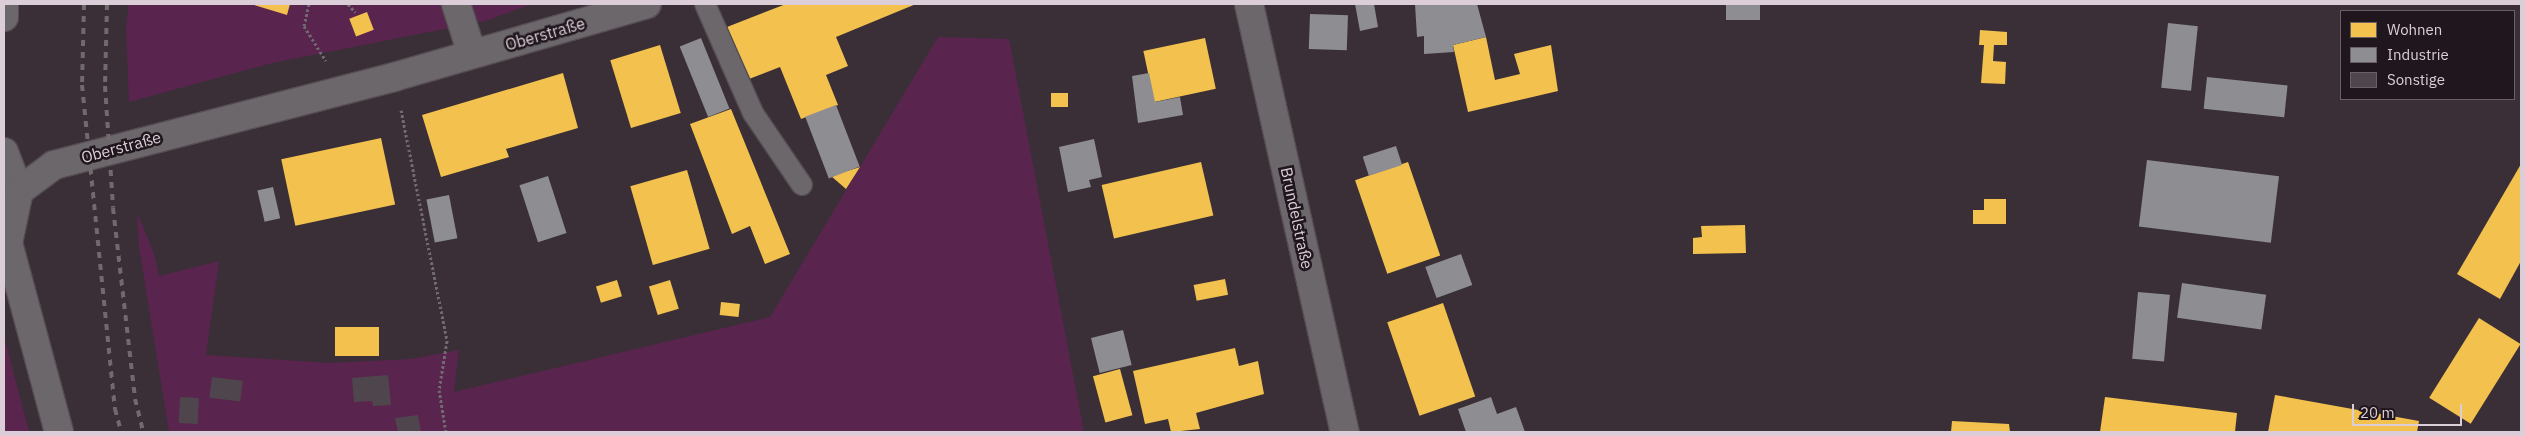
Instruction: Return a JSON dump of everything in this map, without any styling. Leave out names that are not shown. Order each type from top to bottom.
[{"type":"street","points":[[4,4],[4,17]]},
{"type":"street","points":[[456,4],[472,54]]},
{"type":"street","name":"Oberstraße","points":[[20,191],[54,165],[394,78],[647,4]]},
{"type":"street","name":"Brundelstraße","points":[[1249,4],[1345,432]]},
{"type":"street","points":[[4,152],[20,191],[8,243],[59,432]]},
{"type":"lane","points":[[705,4],[753,113],[802,185]]},
{"type":"path","points":[[309,4],[304,26],[343,90]]},
{"type":"path","points":[[348,4],[355,12]]},
{"type":"path","points":[[394,78],[447,341],[439,390],[446,432]]},
{"type":"shaded area","points":[[129,4],[532,4],[485,21],[272,63],[129,102],[126,27]]},
{"type":"shaded area","points":[[938,37],[1009,39],[1084,432],[169,432],[139,247],[137,212],[154,253],[159,276],[219,261],[206,355],[329,363],[411,359],[459,350],[454,392],[770,317]]},
{"type":"shaded area","points":[[4,336],[29,432],[4,432]]},
{"type":"building: Wohnen","points":[[251,4],[290,4],[287,15]]},
{"type":"building: Wohnen","points":[[786,4],[916,4],[836,37],[848,66],[826,75],[838,105],[801,119],[780,67],[749,79],[727,27]]},
{"type":"building: Wohnen","points":[[367,12],[374,30],[356,37],[349,19]]},
{"type":"building: Wohnen","points":[[1980,30],[2007,32],[2007,45],[1994,45],[1993,61],[2006,62],[2005,84],[1981,83],[1984,45],[1979,45]]},
{"type":"building: Wohnen","points":[[1486,37],[1495,80],[1520,74],[1514,54],[1551,45],[1558,91],[1468,112],[1453,45]]},
{"type":"building: Wohnen","points":[[1205,38],[1216,89],[1154,102],[1143,51]]},
{"type":"building: Wohnen","points":[[660,45],[681,113],[631,128],[610,60]]},
{"type":"building: Wohnen","points":[[563,73],[578,128],[506,149],[509,157],[441,177],[422,115]]},
{"type":"building: Wohnen","points":[[1051,93],[1068,93],[1068,107],[1051,107]]},
{"type":"building: Wohnen","points":[[731,109],[790,254],[765,264],[750,226],[732,234],[690,124]]},
{"type":"building: Wohnen","points":[[381,138],[395,205],[295,226],[281,159]]},
{"type":"building: Wohnen","points":[[1201,162],[1213,216],[1114,239],[1102,185]]},
{"type":"building: Wohnen","points":[[1408,162],[1440,256],[1387,274],[1355,180]]},
{"type":"building: Wohnen","points":[[2521,164],[2521,261],[2500,299],[2457,274]]},
{"type":"building: Wohnen","points":[[860,167],[846,189],[831,176]]},
{"type":"building: Wohnen","points":[[687,170],[710,249],[653,265],[630,186]]},
{"type":"building: Wohnen","points":[[1984,199],[2006,199],[2006,224],[1973,224],[1973,210],[1984,210]]},
{"type":"building: Wohnen","points":[[1745,225],[1746,253],[1693,254],[1693,238],[1702,237],[1701,226]]},
{"type":"building: Wohnen","points":[[1225,279],[1228,295],[1197,301],[1194,285]]},
{"type":"building: Wohnen","points":[[617,280],[622,296],[601,303],[596,286]]},
{"type":"building: Wohnen","points":[[670,280],[679,309],[658,315],[649,286]]},
{"type":"building: Wohnen","points":[[721,302],[740,304],[739,317],[720,315]]},
{"type":"building: Wohnen","points":[[1443,303],[1475,397],[1419,416],[1387,322]]},
{"type":"building: Wohnen","points":[[2479,318],[2521,344],[2471,424],[2429,398]]},
{"type":"building: Wohnen","points":[[335,327],[379,327],[379,356],[335,356]]},
{"type":"building: Wohnen","points":[[1235,348],[1239,366],[1258,361],[1264,394],[1196,413],[1200,429],[1171,432],[1168,419],[1145,424],[1133,371]]},
{"type":"building: Wohnen","points":[[1120,369],[1132,415],[1105,423],[1093,376]]},
{"type":"building: Wohnen","points":[[2275,395],[2419,421],[2417,432],[2268,432]]},
{"type":"building: Wohnen","points":[[2105,397],[2237,413],[2235,432],[2100,432]]},
{"type":"building: Wohnen","points":[[1952,421],[2009,424],[2010,432],[1951,432]]},
{"type":"building: Industrie","points":[[1355,4],[1374,4],[1378,27],[1360,31]]},
{"type":"building: Industrie","points":[[1415,4],[1477,4],[1486,37],[1453,45],[1454,52],[1424,54],[1424,36],[1417,37]]},
{"type":"building: Industrie","points":[[1726,4],[1760,4],[1760,20],[1726,20]]},
{"type":"building: Industrie","points":[[1310,14],[1348,15],[1347,50],[1309,49]]},
{"type":"building: Industrie","points":[[2168,23],[2198,26],[2191,91],[2161,88]]},
{"type":"building: Industrie","points":[[701,38],[729,108],[708,117],[680,47]]},
{"type":"building: Industrie","points":[[1149,73],[1155,102],[1180,97],[1183,115],[1138,123],[1132,76]]},
{"type":"building: Industrie","points":[[2207,77],[2288,85],[2284,117],[2204,109]]},
{"type":"building: Industrie","points":[[836,105],[860,167],[829,178],[805,117]]},
{"type":"building: Industrie","points":[[1094,139],[1102,177],[1089,180],[1091,187],[1068,192],[1059,147]]},
{"type":"building: Industrie","points":[[1396,146],[1402,165],[1369,176],[1363,157]]},
{"type":"building: Industrie","points":[[2147,160],[2279,176],[2271,243],[2139,227]]},
{"type":"building: Industrie","points":[[548,176],[567,233],[538,242],[519,185]]},
{"type":"building: Industrie","points":[[273,187],[280,218],[265,222],[257,191]]},
{"type":"building: Industrie","points":[[449,195],[457,238],[435,243],[426,199]]},
{"type":"building: Industrie","points":[[1461,254],[1472,285],[1437,298],[1425,267]]},
{"type":"building: Industrie","points":[[2182,283],[2266,295],[2261,329],[2177,318]]},
{"type":"building: Industrie","points":[[2138,292],[2170,295],[2164,362],[2132,359]]},
{"type":"building: Industrie","points":[[1123,330],[1132,365],[1100,373],[1091,338]]},
{"type":"building: Industrie","points":[[1491,397],[1497,414],[1516,407],[1525,432],[1466,432],[1458,409]]},
{"type":"building: Sonstige","points":[[388,375],[391,405],[373,406],[372,401],[354,402],[352,378]]},
{"type":"building: Sonstige","points":[[212,377],[243,381],[240,402],[209,398]]},
{"type":"building: Sonstige","points":[[180,397],[199,398],[198,424],[179,423]]},
{"type":"building: Sonstige","points":[[418,415],[421,432],[398,432],[395,418]]},
{"type":"railway","points":[[84,4],[82,85],[115,409],[121,432]]},
{"type":"railway","points":[[107,4],[105,86],[113,208],[135,399],[143,432]]}]
